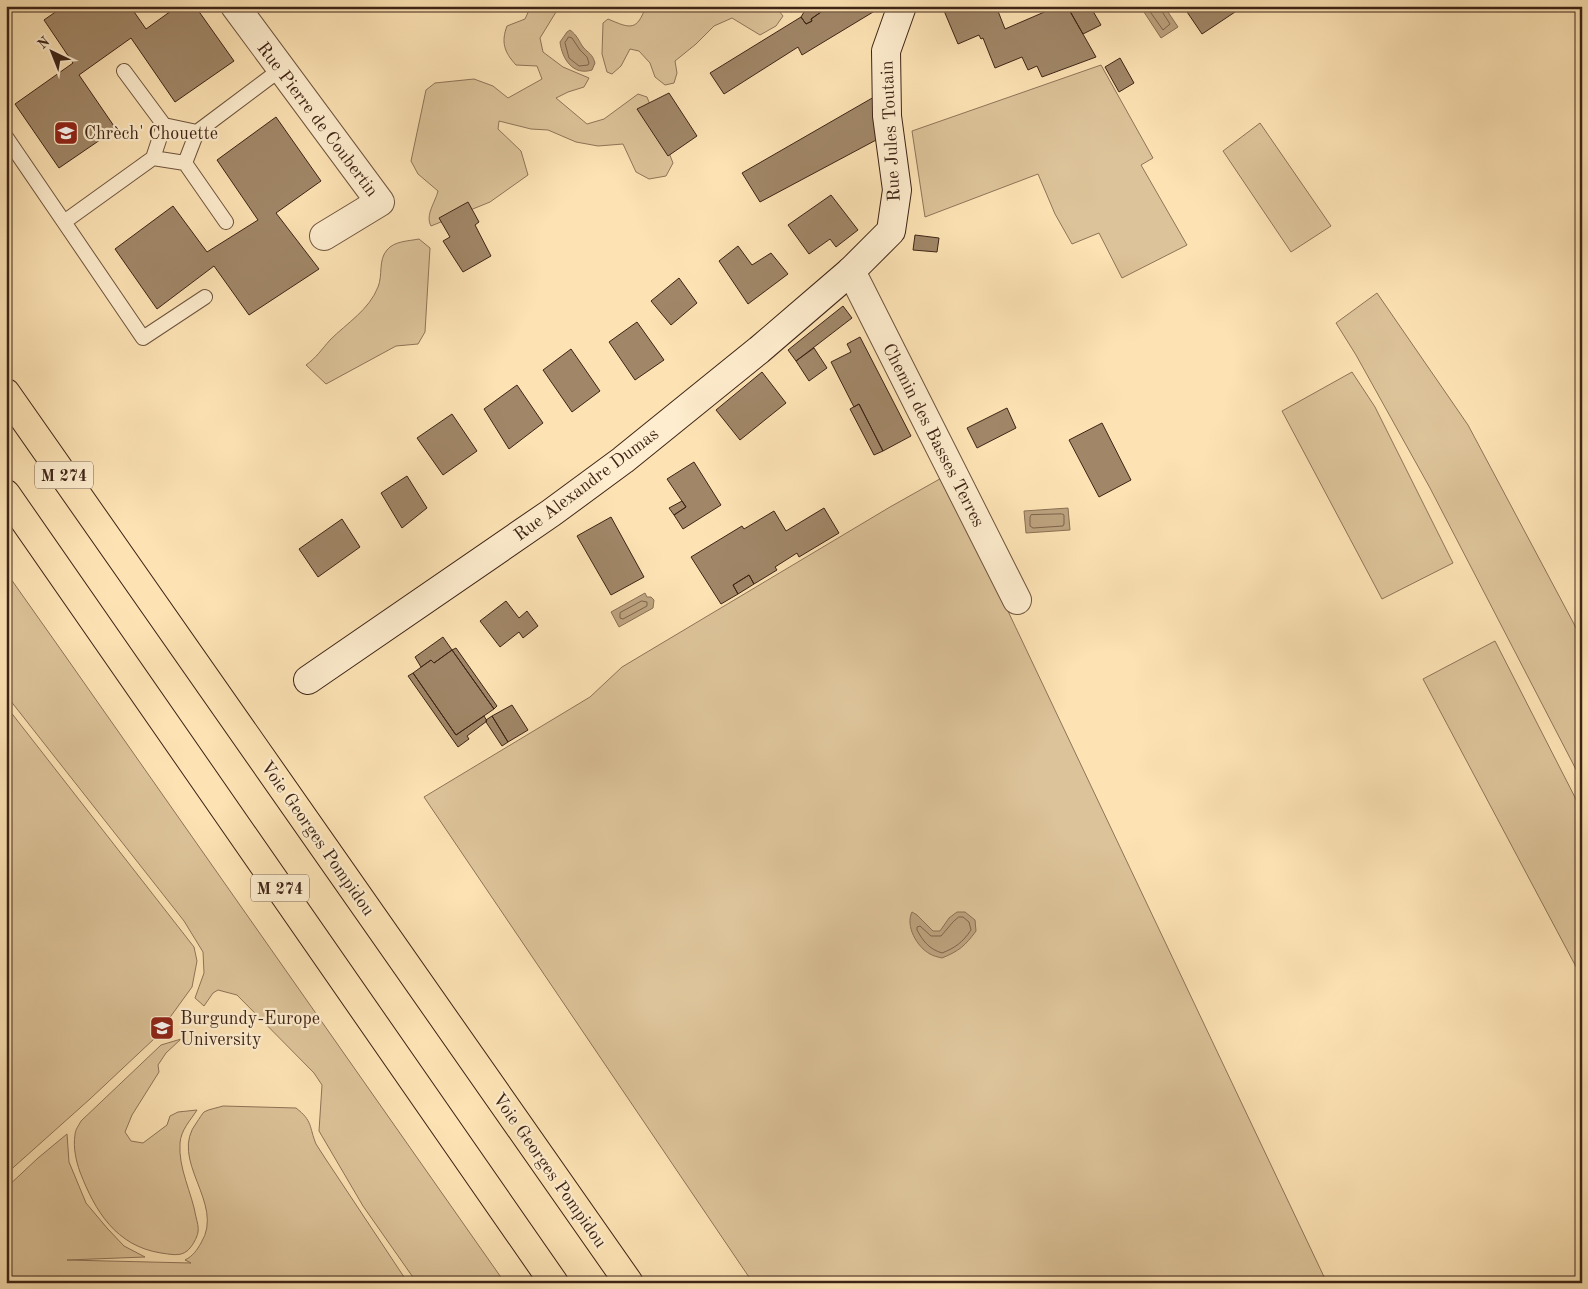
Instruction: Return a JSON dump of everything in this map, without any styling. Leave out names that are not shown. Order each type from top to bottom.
[{"type":"highway","name":"Voie Georges Pompidou","points":[[6,393],[628,1283]]},
{"type":"highway","name":"M 274","points":[[6,494],[554,1283]]},
{"type":"street","name":"Rue Pierre de Coubertin","points":[[235,6],[380,202],[324,236]]},
{"type":"street","name":"Rue Jules Toutain","points":[[851,271],[892,231],[897,190],[887,116],[886,51],[902,6]]},
{"type":"street","name":"Chemin des Basses Terres","points":[[851,271],[1017,600]]},
{"type":"street","name":"Rue Alexandre Dumas","points":[[308,680],[551,513],[623,460],[759,350],[851,271]]},
{"type":"lane","points":[[185,163],[197,132],[282,68]]},
{"type":"lane","points":[[124,70],[164,125],[197,132]]},
{"type":"lane","points":[[64,222],[153,158],[164,125]]},
{"type":"lane","points":[[6,137],[143,338],[205,297]]},
{"type":"lane","points":[[153,158],[185,163],[226,222]]},
{"type":"shaded area","points":[[531,6],[552,6],[556,12],[540,38],[543,52],[563,67],[589,78],[584,87],[556,98],[587,124],[604,119],[638,94],[647,97],[673,163],[666,176],[649,179],[636,172],[623,144],[598,146],[576,142],[548,130],[531,129],[499,121],[498,129],[521,151],[528,175],[490,202],[431,226],[429,222],[430,213],[438,191],[418,174],[411,161],[426,90],[435,83],[474,79],[493,86],[508,98],[542,79],[537,66],[516,65],[506,51],[504,42],[507,26],[525,19]]},
{"type":"shaded area","points":[[646,6],[775,6],[783,16],[776,26],[760,35],[732,18],[714,26],[675,61],[677,73],[674,83],[665,85],[655,77],[650,63],[639,51],[630,49],[621,66],[612,74],[607,72],[602,54],[603,23],[608,19],[622,25],[632,26],[640,20]]},
{"type":"shaded area","points":[[1101,65],[1153,158],[1141,165],[1187,245],[1122,278],[1099,233],[1072,244],[1055,214],[1038,174],[925,217],[912,131]]},
{"type":"shaded area","points":[[1260,123],[1331,226],[1291,252],[1223,151]]},
{"type":"shaded area","points":[[419,239],[430,248],[425,332],[418,344],[396,346],[326,384],[306,365],[369,303],[378,287],[382,258],[387,250],[398,243]]},
{"type":"shaded area","points":[[1377,293],[1468,425],[1582,639],[1582,781],[1430,488],[1356,355],[1336,323]]},
{"type":"shaded area","points":[[1352,372],[1375,407],[1453,563],[1382,599],[1282,411]]},
{"type":"shaded area","points":[[945,476],[1327,1283],[753,1283],[424,797],[590,697],[622,667]]},
{"type":"shaded area","points":[[6,572],[505,1283],[417,1283],[363,1206],[319,1131],[322,1085],[314,1073],[237,995],[218,990],[213,993],[204,1006],[195,998],[204,973],[203,952],[184,921],[6,695]]},
{"type":"shaded area","points":[[1495,641],[1582,811],[1582,978],[1423,679]]},
{"type":"shaded area","points":[[6,706],[194,947],[197,961],[192,987],[155,1038],[6,1174]]},
{"type":"shaded area","points":[[181,1039],[166,1053],[158,1065],[159,1072],[132,1115],[125,1132],[131,1141],[143,1143],[167,1125],[170,1116],[178,1112],[197,1110],[182,1134],[180,1152],[183,1171],[198,1224],[198,1232],[189,1249],[184,1253],[174,1255],[145,1249],[131,1243],[109,1224],[100,1213],[80,1172],[75,1154],[74,1140],[81,1121],[161,1045]]},
{"type":"shaded area","points":[[223,1106],[296,1108],[310,1124],[317,1146],[408,1283],[6,1283],[6,1188],[67,1134],[69,1162],[86,1203],[124,1246],[145,1257],[67,1260],[191,1263],[185,1260],[194,1253],[201,1243],[207,1228],[207,1213],[188,1151],[190,1136],[204,1112]]},
{"type":"water","points":[[1140,6],[1164,6],[1178,27],[1161,38]]},
{"type":"water","points":[[570,30],[593,57],[595,63],[592,70],[579,71],[566,60],[560,42]]},
{"type":"water","points":[[1068,508],[1070,530],[1026,533],[1024,511]]},
{"type":"water","points":[[645,593],[647,597],[651,597],[654,600],[653,608],[619,627],[611,612]]},
{"type":"water","points":[[912,912],[933,931],[940,931],[949,918],[957,912],[965,912],[975,920],[976,931],[965,944],[942,958],[931,955],[917,941],[911,930],[910,918]]},
{"type":"building","points":[[64,6],[130,6],[146,29],[178,6],[195,6],[234,61],[175,102],[131,38],[79,75],[116,129],[59,168],[15,104],[73,63],[44,20]]},
{"type":"building","points":[[788,6],[824,6],[821,12],[811,19],[812,21],[806,24],[801,17],[804,12],[801,7],[791,12]]},
{"type":"building","points":[[824,6],[883,6],[802,55],[798,47],[724,94],[710,73],[801,17],[806,24],[812,21],[811,19],[821,12]]},
{"type":"building","points":[[942,6],[996,6],[1005,29],[1049,10],[1046,6],[1067,6],[1096,57],[1042,77],[1037,66],[1028,70],[1022,57],[995,68],[983,38],[981,39],[979,35],[958,44]]},
{"type":"building","points":[[1067,6],[1090,6],[1101,25],[1083,34]]},
{"type":"building","points":[[1183,6],[1244,6],[1202,34]]},
{"type":"building","points":[[1120,58],[1134,83],[1119,92],[1105,67]]},
{"type":"building","points":[[669,93],[697,136],[668,156],[637,109]]},
{"type":"building","points":[[874,97],[878,139],[760,202],[742,173]]},
{"type":"building","points":[[276,117],[321,181],[276,213],[319,269],[249,315],[214,266],[157,309],[115,249],[173,206],[207,252],[258,220],[217,160]]},
{"type":"building","points":[[831,195],[858,230],[836,247],[830,239],[809,254],[788,225]]},
{"type":"building","points":[[468,202],[479,222],[475,225],[491,256],[463,272],[443,241],[450,237],[439,218]]},
{"type":"building","points":[[915,235],[939,238],[937,252],[913,250]]},
{"type":"building","points":[[738,246],[752,265],[771,253],[788,274],[748,304],[719,261]]},
{"type":"building","points":[[679,278],[697,303],[671,325],[651,301]]},
{"type":"building","points":[[843,306],[852,318],[796,361],[788,350]]},
{"type":"building","points":[[637,322],[664,360],[635,380],[609,342]]},
{"type":"building","points":[[860,337],[911,436],[883,451],[859,404],[854,407],[831,362],[851,352],[847,344]]},
{"type":"building","points":[[814,348],[827,368],[809,381],[796,361]]},
{"type":"building","points":[[571,349],[600,391],[572,412],[543,370]]},
{"type":"building","points":[[762,372],[786,403],[740,440],[716,410]]},
{"type":"building","points":[[517,385],[543,423],[509,449],[484,409]]},
{"type":"building","points":[[859,404],[883,451],[874,455],[850,409]]},
{"type":"building","points":[[1007,408],[1016,428],[977,448],[967,428]]},
{"type":"building","points":[[452,414],[477,451],[443,475],[417,438]]},
{"type":"building","points":[[1102,423],[1131,480],[1099,497],[1069,440]]},
{"type":"building","points":[[694,462],[721,505],[683,529],[674,515],[686,507],[667,479]]},
{"type":"building","points":[[407,476],[427,508],[402,528],[381,493]]},
{"type":"building","points":[[682,501],[686,507],[674,515],[669,508]]},
{"type":"building","points":[[824,508],[839,533],[799,557],[797,553],[775,567],[777,570],[754,584],[749,575],[733,585],[738,594],[721,604],[691,557],[742,526],[744,529],[774,511],[786,531]]},
{"type":"building","points":[[611,517],[644,577],[611,595],[577,536]]},
{"type":"building","points":[[342,519],[360,547],[318,577],[299,549]]},
{"type":"building","points":[[749,575],[754,584],[738,594],[733,585]]},
{"type":"building","points":[[506,601],[519,618],[527,611],[538,626],[523,638],[519,632],[500,647],[480,621]]},
{"type":"building","points":[[443,637],[452,650],[434,663],[431,660],[421,667],[415,657]]},
{"type":"building","points":[[456,648],[497,706],[494,709],[452,650]]},
{"type":"building","points":[[452,650],[494,709],[456,735],[413,673],[431,660],[434,663]]},
{"type":"building","points":[[413,673],[456,735],[484,716],[487,721],[467,736],[469,739],[458,747],[408,676]]},
{"type":"building","points":[[512,705],[528,730],[508,742],[492,716]]},
{"type":"building","points":[[492,716],[508,742],[502,746],[486,722]]},
{"type":"place","name":"Chrèch' Chouette","points":[[66,133]]},
{"type":"place","name":"Burgundy-Europe University","points":[[162,1028]]}]
